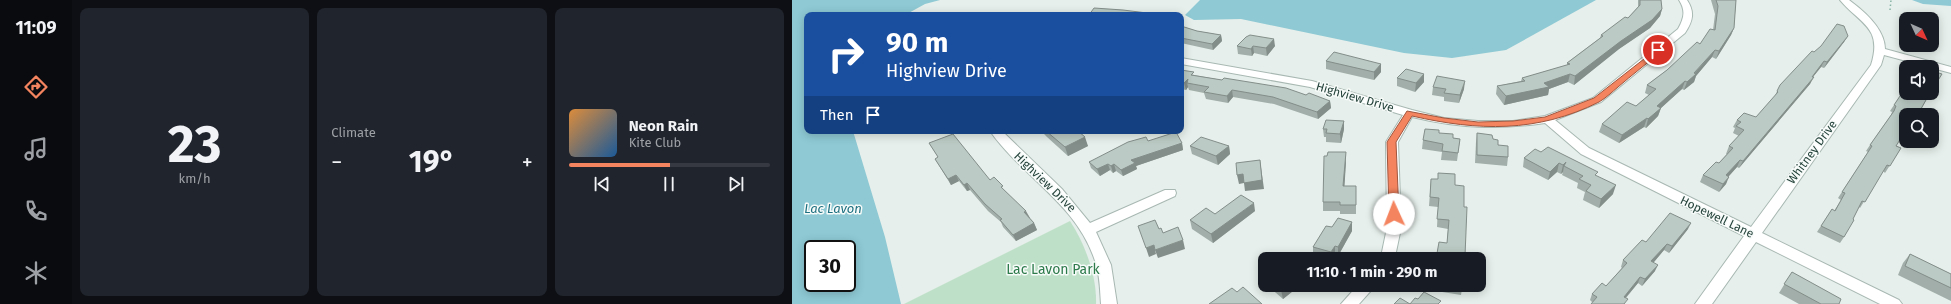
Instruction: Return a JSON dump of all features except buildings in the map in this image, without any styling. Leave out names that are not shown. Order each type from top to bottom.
[{"type":"street","name":"Highview Drive","points":[[1184,62],[1312,84],[1410,113],[1444,121],[1478,124],[1513,124],[1547,119],[1597,100],[1682,31],[1688,20],[1689,9],[1683,0]]},
{"type":"street","points":[[1844,0],[1862,14],[1875,31],[1880,51],[1951,70]]},
{"type":"street","name":"Whitney Drive","points":[[1703,304],[1876,64],[1880,51]]},
{"type":"street","points":[[1389,252],[1394,228],[1392,142],[1410,113]]},
{"type":"street","name":"Hopewell Lane","points":[[1547,119],[1585,151],[1894,304]]},
{"type":"street","name":"Highview Drive","points":[[999,134],[1071,206],[1089,229],[1104,265],[1109,304]]},
{"type":"street","points":[[1089,229],[1170,193]]},
{"type":"street","points":[[1349,304],[1361,292]]},
{"type":"path","points":[[1890,10],[1891,0]]},
{"type":"green space","name":"Lac Lavon Park","points":[[1070,221],[1081,240],[1089,261],[1096,293],[1096,304],[904,304]]},
{"type":"water","name":"Lac Lavon","points":[[792,0],[940,0],[925,4],[910,12],[804,12],[804,134],[854,134],[885,237],[901,304],[792,304]]},
{"type":"water","points":[[1200,0],[1596,0],[1506,50],[1452,58],[1404,53],[1241,19],[1194,20],[1185,15]]},
{"type":"water","points":[[1912,0],[1951,0],[1951,6],[1923,4]]},
{"type":"route","points":[[1394,214],[1392,142],[1410,113],[1444,121],[1478,124],[1513,124],[1547,119],[1597,100],[1658,50]]}]
